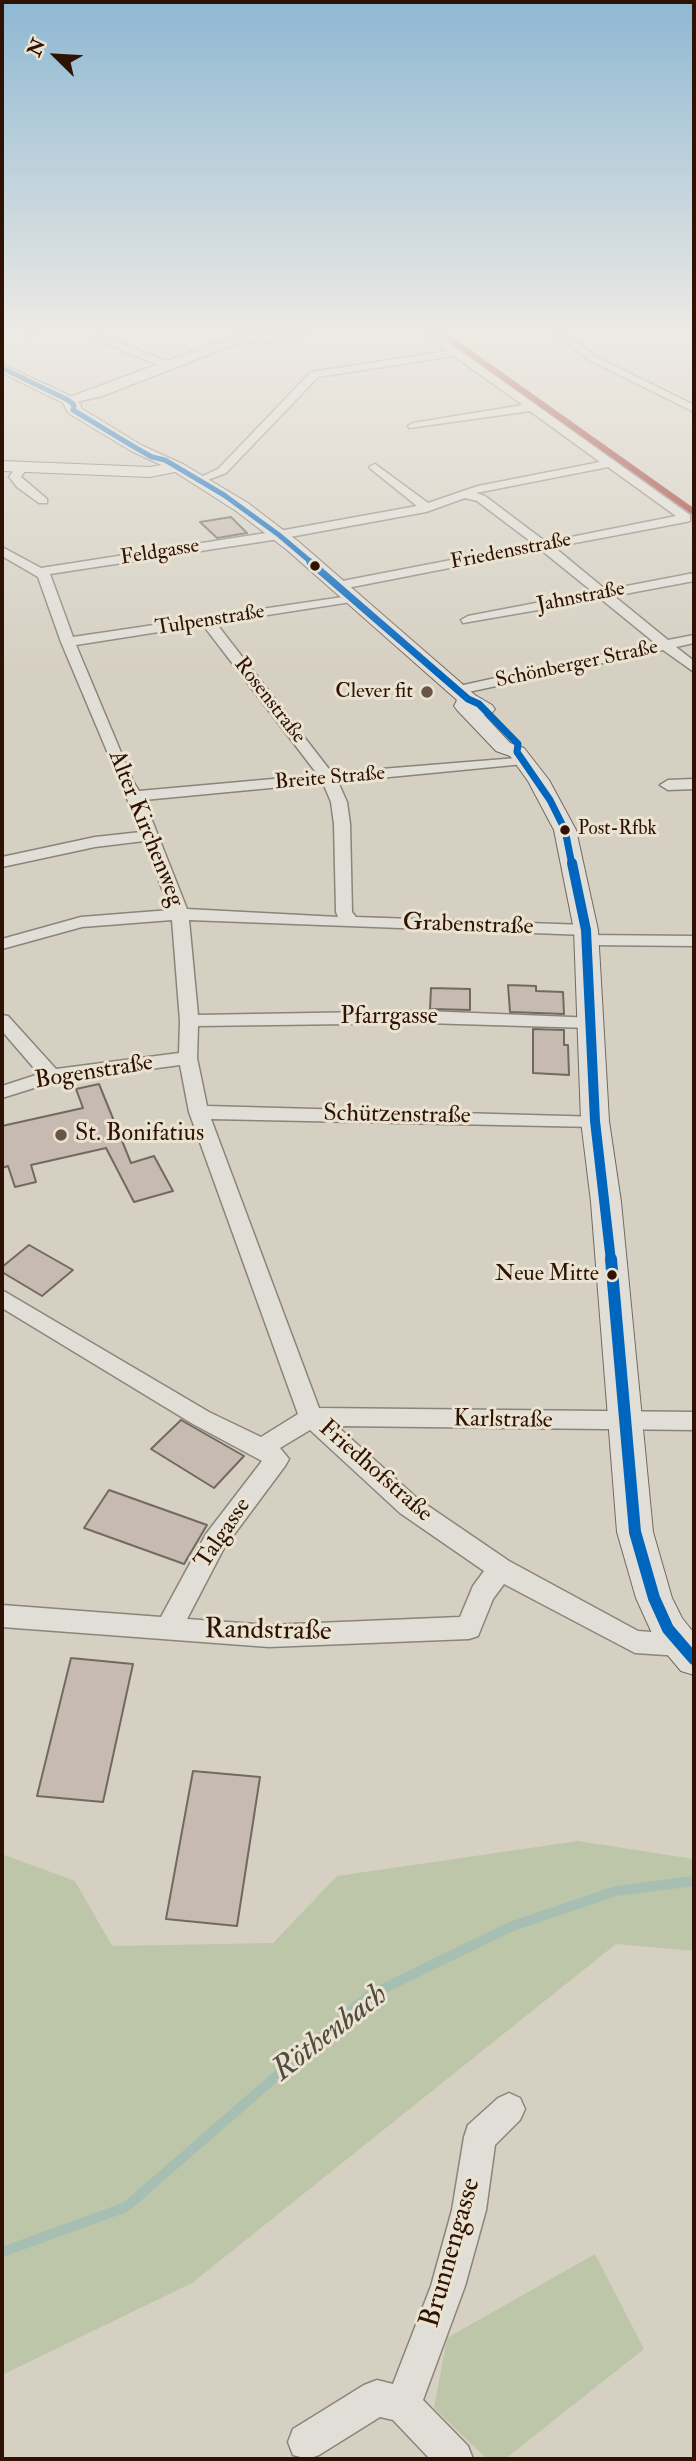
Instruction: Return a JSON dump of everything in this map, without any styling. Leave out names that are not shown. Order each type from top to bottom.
[{"type":"main road","points":[[134,447],[200,480],[242,507],[279,535],[463,695],[464,706],[503,747],[521,756],[550,800],[565,830],[587,935],[595,1121],[606,1202],[623,1422],[635,1532],[654,1598],[668,1629],[688,1652]]},
{"type":"main road","points":[[2,466],[150,472],[171,464]]},
{"type":"street","points":[[200,480],[222,471],[245,447]]},
{"type":"street","points":[[588,447],[610,463]]},
{"type":"street","name":"Feldgasse","points":[[40,572],[279,535],[426,508],[468,495],[478,489],[610,463]]},
{"type":"street","name":"Friedensstraße","points":[[344,592],[542,545],[686,518],[610,463]]},
{"type":"street","points":[[22,466],[15,477],[21,485],[43,501]]},
{"type":"street","points":[[375,467],[426,508]]},
{"type":"street","points":[[468,495],[481,498],[694,668]]},
{"type":"street","points":[[2,551],[40,572]]},
{"type":"street","name":"Alter Kirchenweg","points":[[40,572],[125,781],[135,796],[180,914],[188,1058],[199,1112],[311,1417]]},
{"type":"street","name":"Jahnstraße","points":[[468,620],[694,577]]},
{"type":"street","name":"Tulpenstraße","points":[[68,642],[208,622],[344,592]]},
{"type":"street","name":"Rosenstraße","points":[[208,622],[329,779]]},
{"type":"street","name":"Schönberger Straße","points":[[463,695],[694,639]]},
{"type":"street","name":"Breite Straße","points":[[135,796],[329,779],[521,756]]},
{"type":"street","points":[[329,779],[339,802],[344,912],[350,922]]},
{"type":"street","points":[[668,785],[694,784]]},
{"type":"street","points":[[2,862],[94,842],[149,836]]},
{"type":"street","name":"Grabenstraße","points":[[2,944],[81,922],[180,914],[694,941]]},
{"type":"street","name":"Pfarrgasse","points":[[188,1021],[425,1017],[590,1022]]},
{"type":"street","points":[[2,1020],[51,1076]]},
{"type":"street","name":"Bogenstraße","points":[[2,1092],[51,1076],[188,1058]]},
{"type":"street","name":"Schützenstraße","points":[[199,1112],[595,1121]]},
{"type":"street","points":[[2,1298],[201,1418],[262,1448]]},
{"type":"street","name":"Karlstraße","points":[[311,1417],[694,1421]]},
{"type":"street","name":"Friedhofstraße","points":[[262,1448],[311,1417],[409,1506],[500,1569],[635,1642],[688,1652]]},
{"type":"street","name":"Talgasse","points":[[168,1629],[215,1541],[277,1459],[262,1448]]},
{"type":"street","name":"Randstraße","points":[[2,1616],[269,1636],[469,1628],[482,1594],[500,1569]]},
{"type":"street","name":"Brunnengasse","points":[[403,2405],[448,2286],[469,2210],[481,2137],[509,2109]]},
{"type":"street","points":[[306,2442],[377,2398],[403,2405],[455,2459]]},
{"type":"green space","points":[[578,1841],[694,1859],[694,1951],[616,1944],[192,2283],[2,2375],[2,1854],[75,1881],[112,1946],[273,1943],[337,1876]]},
{"type":"green space","points":[[595,2254],[644,2349],[505,2459],[487,2459],[434,2408],[447,2338]]},
{"type":"building","points":[[231,517],[247,533],[217,538],[200,522]]},
{"type":"building","points":[[508,985],[536,986],[536,991],[563,992],[564,1014],[510,1012]]},
{"type":"building","points":[[431,988],[470,989],[470,1010],[430,1009]]},
{"type":"building","points":[[533,1029],[564,1030],[564,1045],[568,1045],[569,1075],[533,1073]]},
{"type":"building","name":"St. Bonifatius","points":[[99,1084],[131,1163],[154,1156],[173,1191],[134,1202],[106,1148],[31,1165],[36,1182],[15,1187],[8,1166],[2,1168],[2,1126],[83,1108],[76,1089]]},
{"type":"building","points":[[29,1245],[73,1270],[42,1296],[2,1272],[2,1267]]},
{"type":"building","points":[[181,1420],[244,1456],[214,1488],[151,1449]]},
{"type":"building","points":[[109,1490],[207,1525],[184,1564],[84,1528]]},
{"type":"building","points":[[71,1658],[133,1664],[103,1802],[37,1796]]},
{"type":"building","points":[[193,1771],[260,1777],[237,1926],[166,1919]]},
{"type":"waterway","name":"Röthenbach","points":[[2,2252],[126,2207],[368,1996],[510,1927],[616,1891],[694,1881]]},
{"type":"transit line","points":[[134,447],[152,457],[165,460],[224,495],[279,535],[468,699],[479,704],[518,744],[517,752],[550,800],[565,830],[586,930],[595,1121],[606,1202],[635,1532],[654,1598],[668,1629],[694,1659]]},
{"type":"transit line","points":[[602,447],[694,512]]},
{"type":"place","name":"Clever fit","points":[[427,692]]},
{"type":"place","name":"Post-Rfbk","points":[[565,830]]},
{"type":"place","name":"St. Bonifatius","points":[[61,1135]]},
{"type":"place","name":"Neue Mitte","points":[[612,1275]]}]
